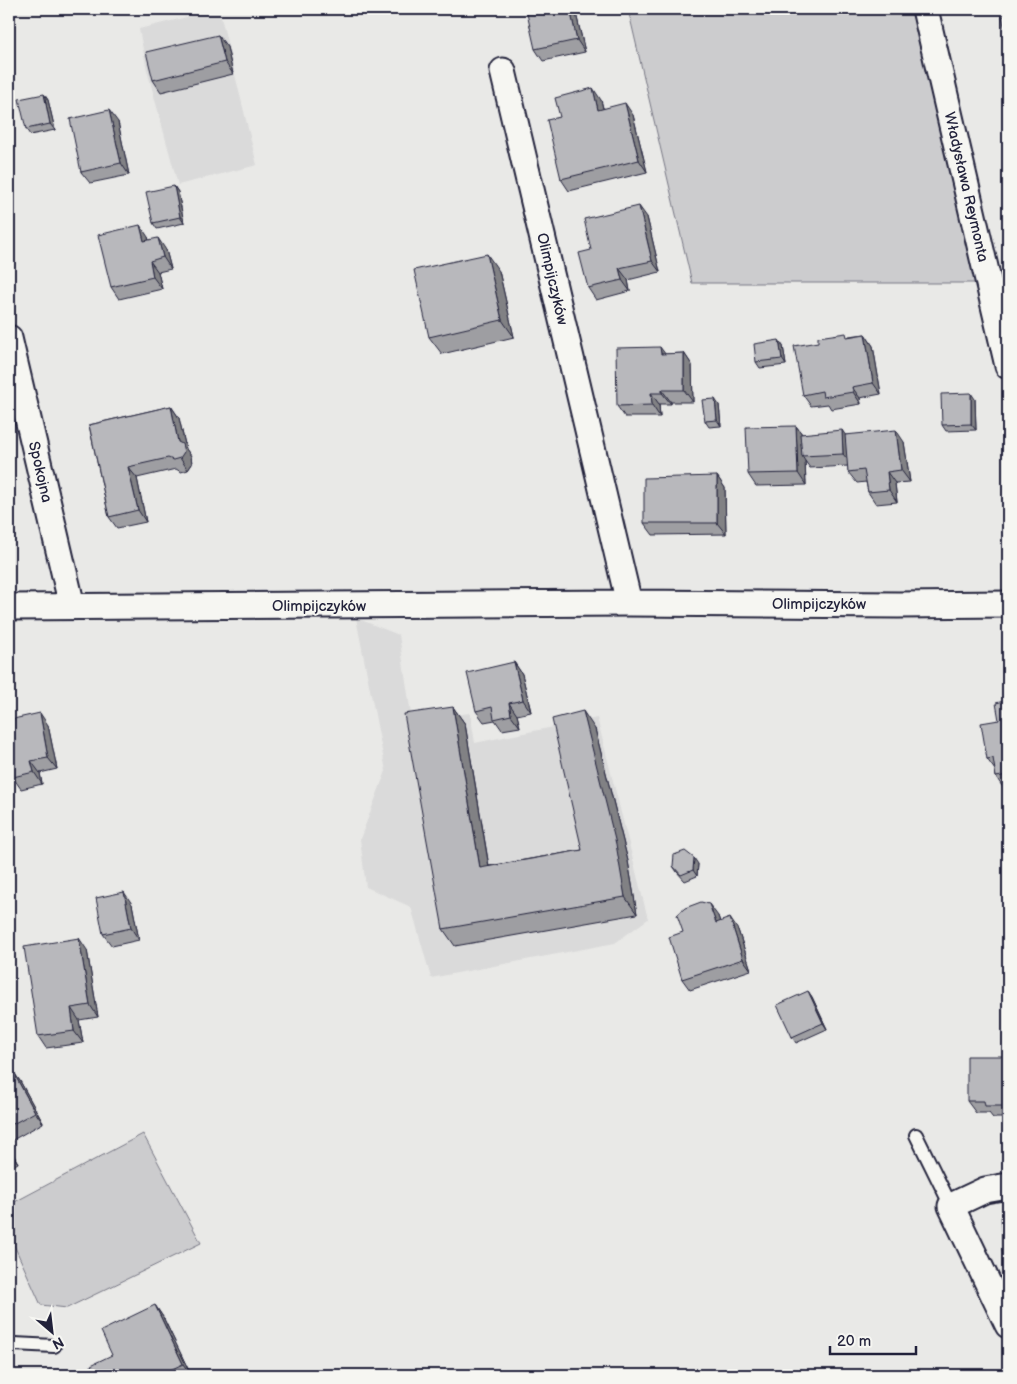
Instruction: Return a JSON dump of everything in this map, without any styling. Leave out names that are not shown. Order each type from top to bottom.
[{"type":"street","name":"Władysława Reymonta","points":[[925,9],[1008,366]]},
{"type":"street","name":"Olimpijczyków","points":[[503,71],[629,603]]},
{"type":"street","name":"Spokojna","points":[[9,338],[72,606]]},
{"type":"street","name":"Olimpijczyków","points":[[9,607],[629,603],[1008,604]]},
{"type":"street","points":[[1008,1186],[985,1190],[951,1206],[1008,1325]]},
{"type":"lane","points":[[916,1134],[951,1206]]},
{"type":"lane","points":[[9,1346],[14,1344],[54,1346]]},
{"type":"shaded area","points":[[219,9],[257,165],[178,185],[147,70],[139,29]]},
{"type":"shaded area","points":[[628,9],[912,9],[978,283],[692,283]]},
{"type":"shaded area","points":[[356,618],[399,635],[412,721],[470,713],[475,743],[597,718],[648,919],[615,943],[431,978],[411,907],[366,887],[360,839],[386,771]]},
{"type":"shaded area","points":[[143,1134],[201,1243],[67,1308],[41,1305],[9,1234],[9,1205]]},
{"type":"shaded area","points":[[1001,1217],[1008,1217],[1008,1265],[1002,1251]]},
{"type":"building","points":[[526,9],[570,9],[577,40],[535,49]]},
{"type":"building","points":[[1005,9],[1008,9],[1008,40],[1002,16],[1007,16]]},
{"type":"building","points":[[218,35],[225,62],[153,80],[146,52]]},
{"type":"building","points":[[593,88],[598,110],[625,103],[639,160],[561,179],[547,120],[560,117],[555,98]]},
{"type":"building","points":[[44,94],[50,124],[26,129],[19,99]]},
{"type":"building","points":[[109,110],[121,163],[81,172],[70,119]]},
{"type":"building","points":[[174,186],[180,217],[153,223],[146,192]]},
{"type":"building","points":[[639,206],[652,261],[619,268],[622,280],[588,288],[579,253],[591,250],[584,219]]},
{"type":"building","points":[[140,225],[144,241],[158,238],[163,257],[150,261],[153,277],[111,287],[98,235]]},
{"type":"building","points":[[487,254],[502,320],[429,337],[414,270]]},
{"type":"building","points":[[846,333],[847,337],[865,334],[873,383],[852,387],[853,392],[823,397],[822,391],[803,395],[794,346],[818,342],[818,337]]},
{"type":"building","points":[[779,340],[782,359],[756,362],[754,344]]},
{"type":"building","points":[[660,347],[661,354],[684,353],[684,390],[662,390],[662,393],[651,393],[652,405],[617,406],[616,348]]},
{"type":"building","points":[[971,393],[971,424],[942,425],[941,394]]},
{"type":"building","points":[[715,399],[717,420],[705,421],[702,400]]},
{"type":"building","points":[[171,406],[178,442],[182,444],[184,452],[180,458],[173,460],[168,458],[128,467],[138,510],[109,517],[89,425]]},
{"type":"building","points":[[796,426],[798,473],[748,474],[746,427]]},
{"type":"building","points":[[842,430],[843,454],[802,456],[800,434]]},
{"type":"building","points":[[896,430],[901,470],[887,472],[889,490],[868,492],[864,470],[848,472],[845,435]]},
{"type":"building","points":[[717,476],[717,523],[644,523],[644,478]]},
{"type":"building","points":[[514,662],[523,700],[509,703],[511,715],[494,719],[492,707],[476,711],[467,673]]},
{"type":"building","points":[[1008,700],[1008,775],[996,777],[993,758],[987,759],[981,723],[999,720],[996,703]]},
{"type":"building","points":[[453,707],[480,868],[582,850],[552,719],[583,711],[616,844],[625,897],[443,929],[404,714]]},
{"type":"building","points":[[40,713],[48,758],[31,761],[34,772],[13,777],[11,766],[9,766],[9,720]]},
{"type":"building","points":[[685,851],[694,858],[693,870],[681,875],[673,866],[674,855]]},
{"type":"building","points":[[124,892],[131,928],[103,934],[96,898]]},
{"type":"building","points":[[701,902],[709,904],[716,923],[730,918],[743,959],[682,979],[669,937],[683,932],[677,915],[685,908]]},
{"type":"building","points":[[79,938],[90,1005],[71,1008],[74,1031],[38,1036],[24,947]]},
{"type":"building","points":[[808,991],[823,1023],[792,1037],[777,1005]]},
{"type":"building","points":[[967,1056],[1008,1056],[1008,1106],[985,1106],[984,1101],[967,1101]]},
{"type":"building","points":[[12,1070],[35,1112],[9,1126],[9,1071]]},
{"type":"building","points":[[155,1305],[183,1364],[159,1375],[96,1375],[91,1365],[112,1355],[101,1331]]}]
